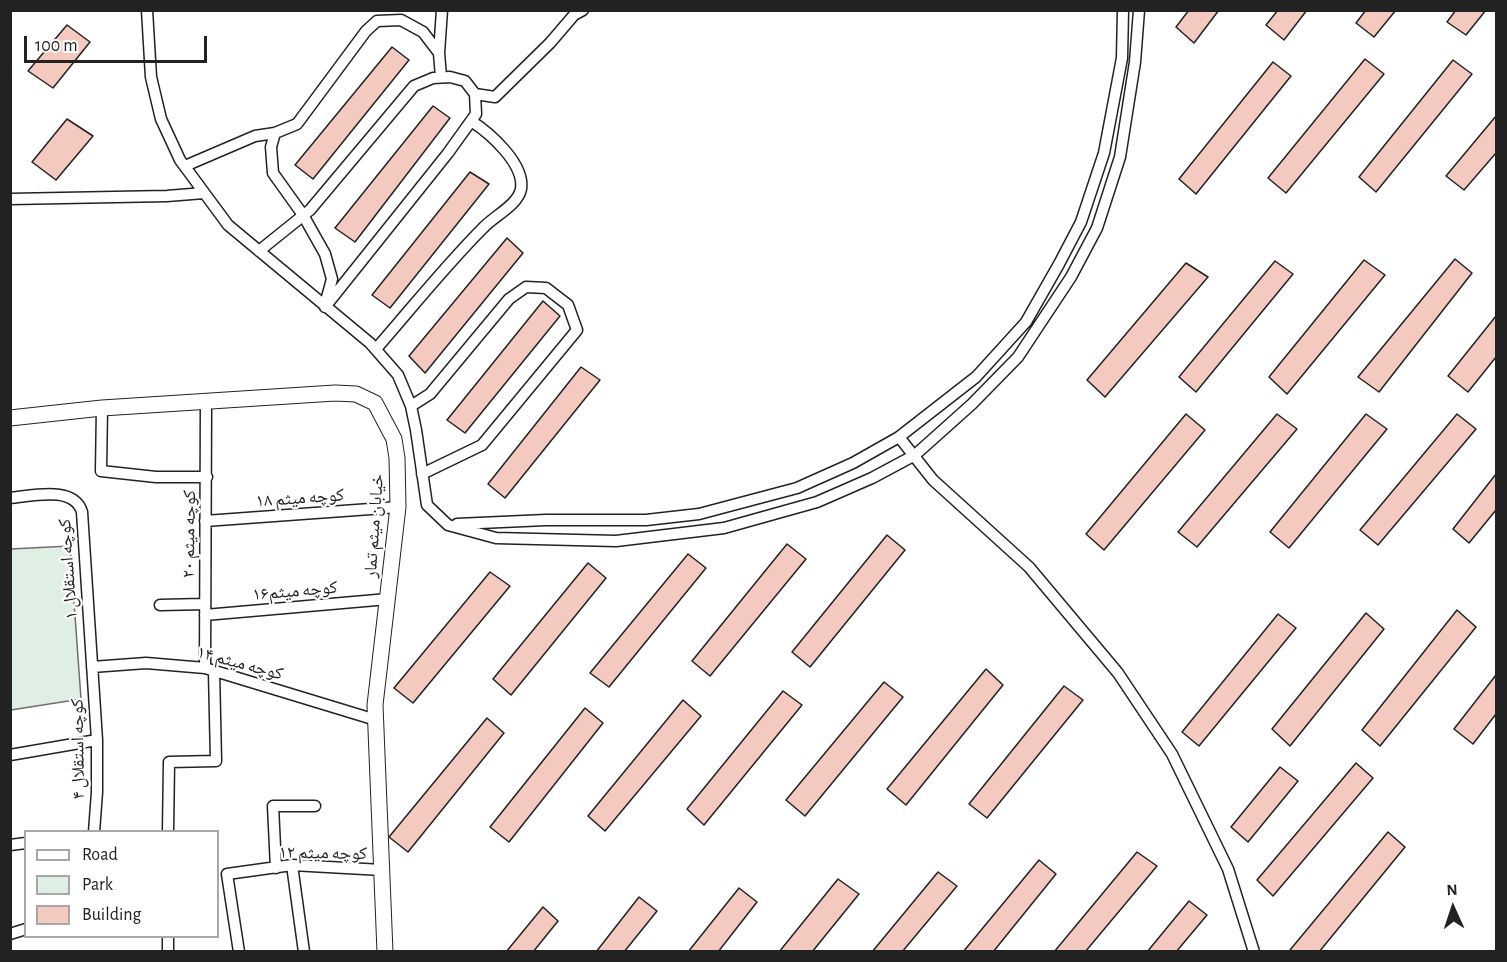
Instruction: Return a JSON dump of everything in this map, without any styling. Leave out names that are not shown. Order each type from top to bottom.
[{"type":"street","points":[[147,10],[152,77],[161,119],[185,166],[228,225],[376,349],[398,375],[411,406],[427,505],[448,525],[495,538],[616,541],[724,528],[817,502],[872,478],[915,455],[972,404],[1018,357],[1071,278],[1097,228],[1120,157],[1139,10]]},
{"type":"street","points":[[185,166],[255,136],[275,133],[297,124],[384,10]]},
{"type":"street","points":[[441,77],[439,53],[442,10]]},
{"type":"street","points":[[475,94],[495,97],[550,44],[574,15],[583,10]]},
{"type":"street","points":[[448,525],[515,521],[646,520],[699,514],[797,488],[853,463],[900,436],[976,377],[1026,322],[1081,222],[1104,153],[1122,58],[1123,10]]},
{"type":"street","points":[[377,21],[401,20],[423,32],[439,53]]},
{"type":"street","points":[[1124,24],[1139,24]]},
{"type":"street","points":[[259,251],[310,210],[414,86],[441,77],[465,81],[475,94],[476,114],[448,153],[325,307]]},
{"type":"street","points":[[376,349],[483,227],[517,199],[521,189],[520,174],[486,131],[471,121]]},
{"type":"street","points":[[275,133],[271,147],[273,173],[303,215],[325,254],[332,279],[325,307]]},
{"type":"street","points":[[10,199],[167,196],[204,193]]},
{"type":"street","points":[[1081,222],[1097,228]]},
{"type":"street","points":[[411,406],[430,394],[509,299],[526,287],[546,288],[568,305],[577,330],[482,445],[422,474]]},
{"type":"street","name":"خیابان میثم تمار","points":[[10,417],[102,408],[334,393],[356,394],[375,403],[394,439],[397,458],[398,507],[375,705],[385,951]]},
{"type":"street","name":"کوچه میثم ۲۰","points":[[168,830],[169,762],[216,762],[205,610],[206,401]]},
{"type":"street","points":[[102,408],[101,471],[156,477],[207,477]]},
{"type":"street","points":[[900,436],[933,480],[1029,567],[1124,682],[1173,754],[1228,869],[1254,951]]},
{"type":"street","name":"کوچه استقلال ۱","points":[[10,498],[62,495],[71,497],[80,506],[92,667]]},
{"type":"street","name":"کوچه میثم ۱۸","points":[[205,521],[398,507]]},
{"type":"street","name":"کوچه میثم۱۶","points":[[160,605],[205,610],[388,599]]},
{"type":"street","name":"کوچه میثم ۱۴","points":[[92,667],[146,663],[209,669],[376,720]]},
{"type":"street","name":"کوچه استقلال ۴","points":[[92,667],[97,740],[94,830]]},
{"type":"street","points":[[10,755],[97,740]]},
{"type":"street","points":[[276,868],[273,806],[315,806]]},
{"type":"street","points":[[292,865],[304,951]]},
{"type":"street","name":"کوچه میثم ۱۲","points":[[238,951],[227,874],[292,865],[382,870]]},
{"type":"green space","points":[[70,546],[81,699],[11,710],[11,549]]},
{"type":"building","points":[[1189,10],[1219,10],[1194,43],[1176,27]]},
{"type":"building","points":[[1278,10],[1307,10],[1284,40],[1266,25]]},
{"type":"building","points":[[1366,10],[1396,10],[1374,37],[1356,23]]},
{"type":"building","points":[[1456,10],[1486,10],[1466,35],[1447,22]]},
{"type":"building","points":[[67,25],[90,42],[53,88],[28,71]]},
{"type":"building","points":[[392,47],[409,60],[313,179],[295,165]]},
{"type":"building","points":[[1365,59],[1384,74],[1286,193],[1268,178]]},
{"type":"building","points":[[1453,60],[1472,74],[1376,192],[1359,177]]},
{"type":"building","points":[[1273,62],[1291,76],[1196,194],[1179,179]]},
{"type":"building","points":[[433,106],[450,118],[355,242],[335,228]]},
{"type":"building","points":[[1496,116],[1496,153],[1464,190],[1446,176]]},
{"type":"building","points":[[67,119],[93,136],[56,180],[32,162]]},
{"type":"building","points":[[470,172],[489,184],[390,308],[372,295]]},
{"type":"building","points":[[507,238],[523,253],[425,373],[409,356]]},
{"type":"building","points":[[1455,259],[1472,273],[1379,392],[1358,377]]},
{"type":"building","points":[[1364,260],[1385,275],[1287,394],[1269,377]]},
{"type":"building","points":[[1275,261],[1293,274],[1196,392],[1179,377]]},
{"type":"building","points":[[1186,263],[1208,277],[1105,397],[1087,380]]},
{"type":"building","points":[[543,301],[560,316],[465,433],[447,420]]},
{"type":"building","points":[[1496,316],[1496,357],[1468,392],[1448,376]]},
{"type":"building","points":[[581,367],[600,380],[505,498],[488,484]]},
{"type":"building","points":[[1186,414],[1205,430],[1104,550],[1086,534]]},
{"type":"building","points":[[1277,414],[1297,429],[1197,547],[1178,532]]},
{"type":"building","points":[[1366,414],[1387,429],[1289,548],[1270,532]]},
{"type":"building","points":[[1457,414],[1476,429],[1378,545],[1360,530]]},
{"type":"building","points":[[1496,474],[1496,510],[1469,543],[1453,529]]},
{"type":"building","points":[[887,535],[905,550],[810,667],[792,652]]},
{"type":"building","points":[[787,544],[806,559],[710,676],[692,661]]},
{"type":"building","points":[[688,554],[706,568],[609,687],[590,673]]},
{"type":"building","points":[[588,563],[606,578],[511,695],[493,679]]},
{"type":"building","points":[[490,572],[510,586],[413,703],[394,688]]},
{"type":"building","points":[[1457,610],[1476,627],[1380,746],[1362,730]]},
{"type":"building","points":[[1366,613],[1384,629],[1290,746],[1272,729]]},
{"type":"building","points":[[1278,614],[1296,628],[1199,746],[1182,732]]},
{"type":"building","points":[[986,669],[1003,685],[906,805],[887,789]]},
{"type":"building","points":[[1496,675],[1496,714],[1473,744],[1454,729]]},
{"type":"building","points":[[884,682],[903,697],[805,816],[786,800]]},
{"type":"building","points":[[1064,686],[1083,700],[987,818],[969,804]]},
{"type":"building","points":[[783,691],[802,705],[704,825],[687,809]]},
{"type":"building","points":[[683,700],[701,716],[605,831],[588,816]]},
{"type":"building","points":[[585,708],[603,723],[509,842],[490,827]]},
{"type":"building","points":[[487,718],[504,733],[408,852],[389,837]]},
{"type":"building","points":[[1356,763],[1373,778],[1273,896],[1257,880]]},
{"type":"building","points":[[1280,767],[1298,781],[1248,842],[1231,827]]},
{"type":"building","points":[[1388,832],[1405,847],[1319,952],[1292,952],[1290,950]]},
{"type":"building","points":[[1137,852],[1157,866],[1085,952],[1054,952]]},
{"type":"building","points":[[1039,860],[1056,874],[993,952],[963,952]]},
{"type":"building","points":[[938,872],[957,886],[902,952],[872,952]]},
{"type":"building","points":[[838,879],[859,894],[812,952],[779,952]]},
{"type":"building","points":[[739,888],[757,902],[718,952],[688,952]]},
{"type":"building","points":[[639,897],[657,911],[624,952],[596,952]]},
{"type":"building","points":[[1189,901],[1207,915],[1176,952],[1147,952]]},
{"type":"building","points":[[543,907],[558,921],[533,952],[506,952]]}]
